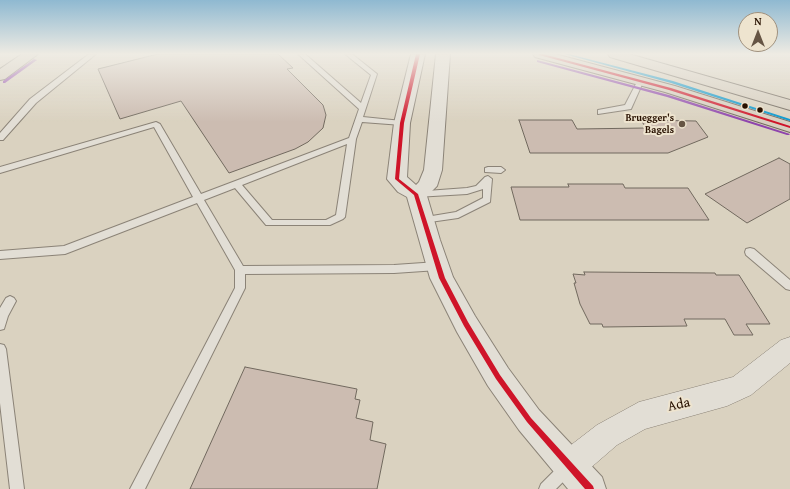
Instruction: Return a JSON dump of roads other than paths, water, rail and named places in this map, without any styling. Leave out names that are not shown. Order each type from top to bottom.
[{"type":"main road","points":[[629,77],[790,127]]},
{"type":"main road","points":[[698,77],[790,104]]},
{"type":"street","points":[[413,77],[402,123],[397,178],[404,187],[416,194],[438,266],[466,324],[498,377],[529,420],[568,466],[590,489]]},
{"type":"street","points":[[416,194],[427,186],[433,170],[441,77]]},
{"type":"street","name":"Ada","points":[[568,466],[607,435],[639,416],[727,393],[742,386],[790,348]]},
{"type":"lane","points":[[0,138],[33,101],[64,77]]},
{"type":"lane","points":[[328,77],[362,108]]},
{"type":"lane","points":[[238,184],[270,223],[327,223],[340,217],[352,139],[373,77]]},
{"type":"lane","points":[[601,112],[628,106],[641,80]]},
{"type":"lane","points":[[359,119],[402,123]]},
{"type":"lane","points":[[0,170],[156,124],[184,171],[198,200],[240,270],[240,288],[137,489]]},
{"type":"lane","points":[[0,256],[65,250],[198,200],[352,139]]},
{"type":"lane","points":[[488,170],[501,170]]},
{"type":"lane","points":[[416,194],[467,191],[479,188],[488,178],[487,200],[458,215],[423,220]]},
{"type":"lane","points":[[750,252],[790,286]]},
{"type":"lane","points":[[240,270],[394,269],[438,266]]},
{"type":"lane","points":[[0,325],[2,315],[10,300]]},
{"type":"lane","points":[[0,349],[17,489]]},
{"type":"lane","points":[[546,489],[568,466]]},
{"type":"place","name":"Bruegger's Bagels","points":[[682,124]]}]
